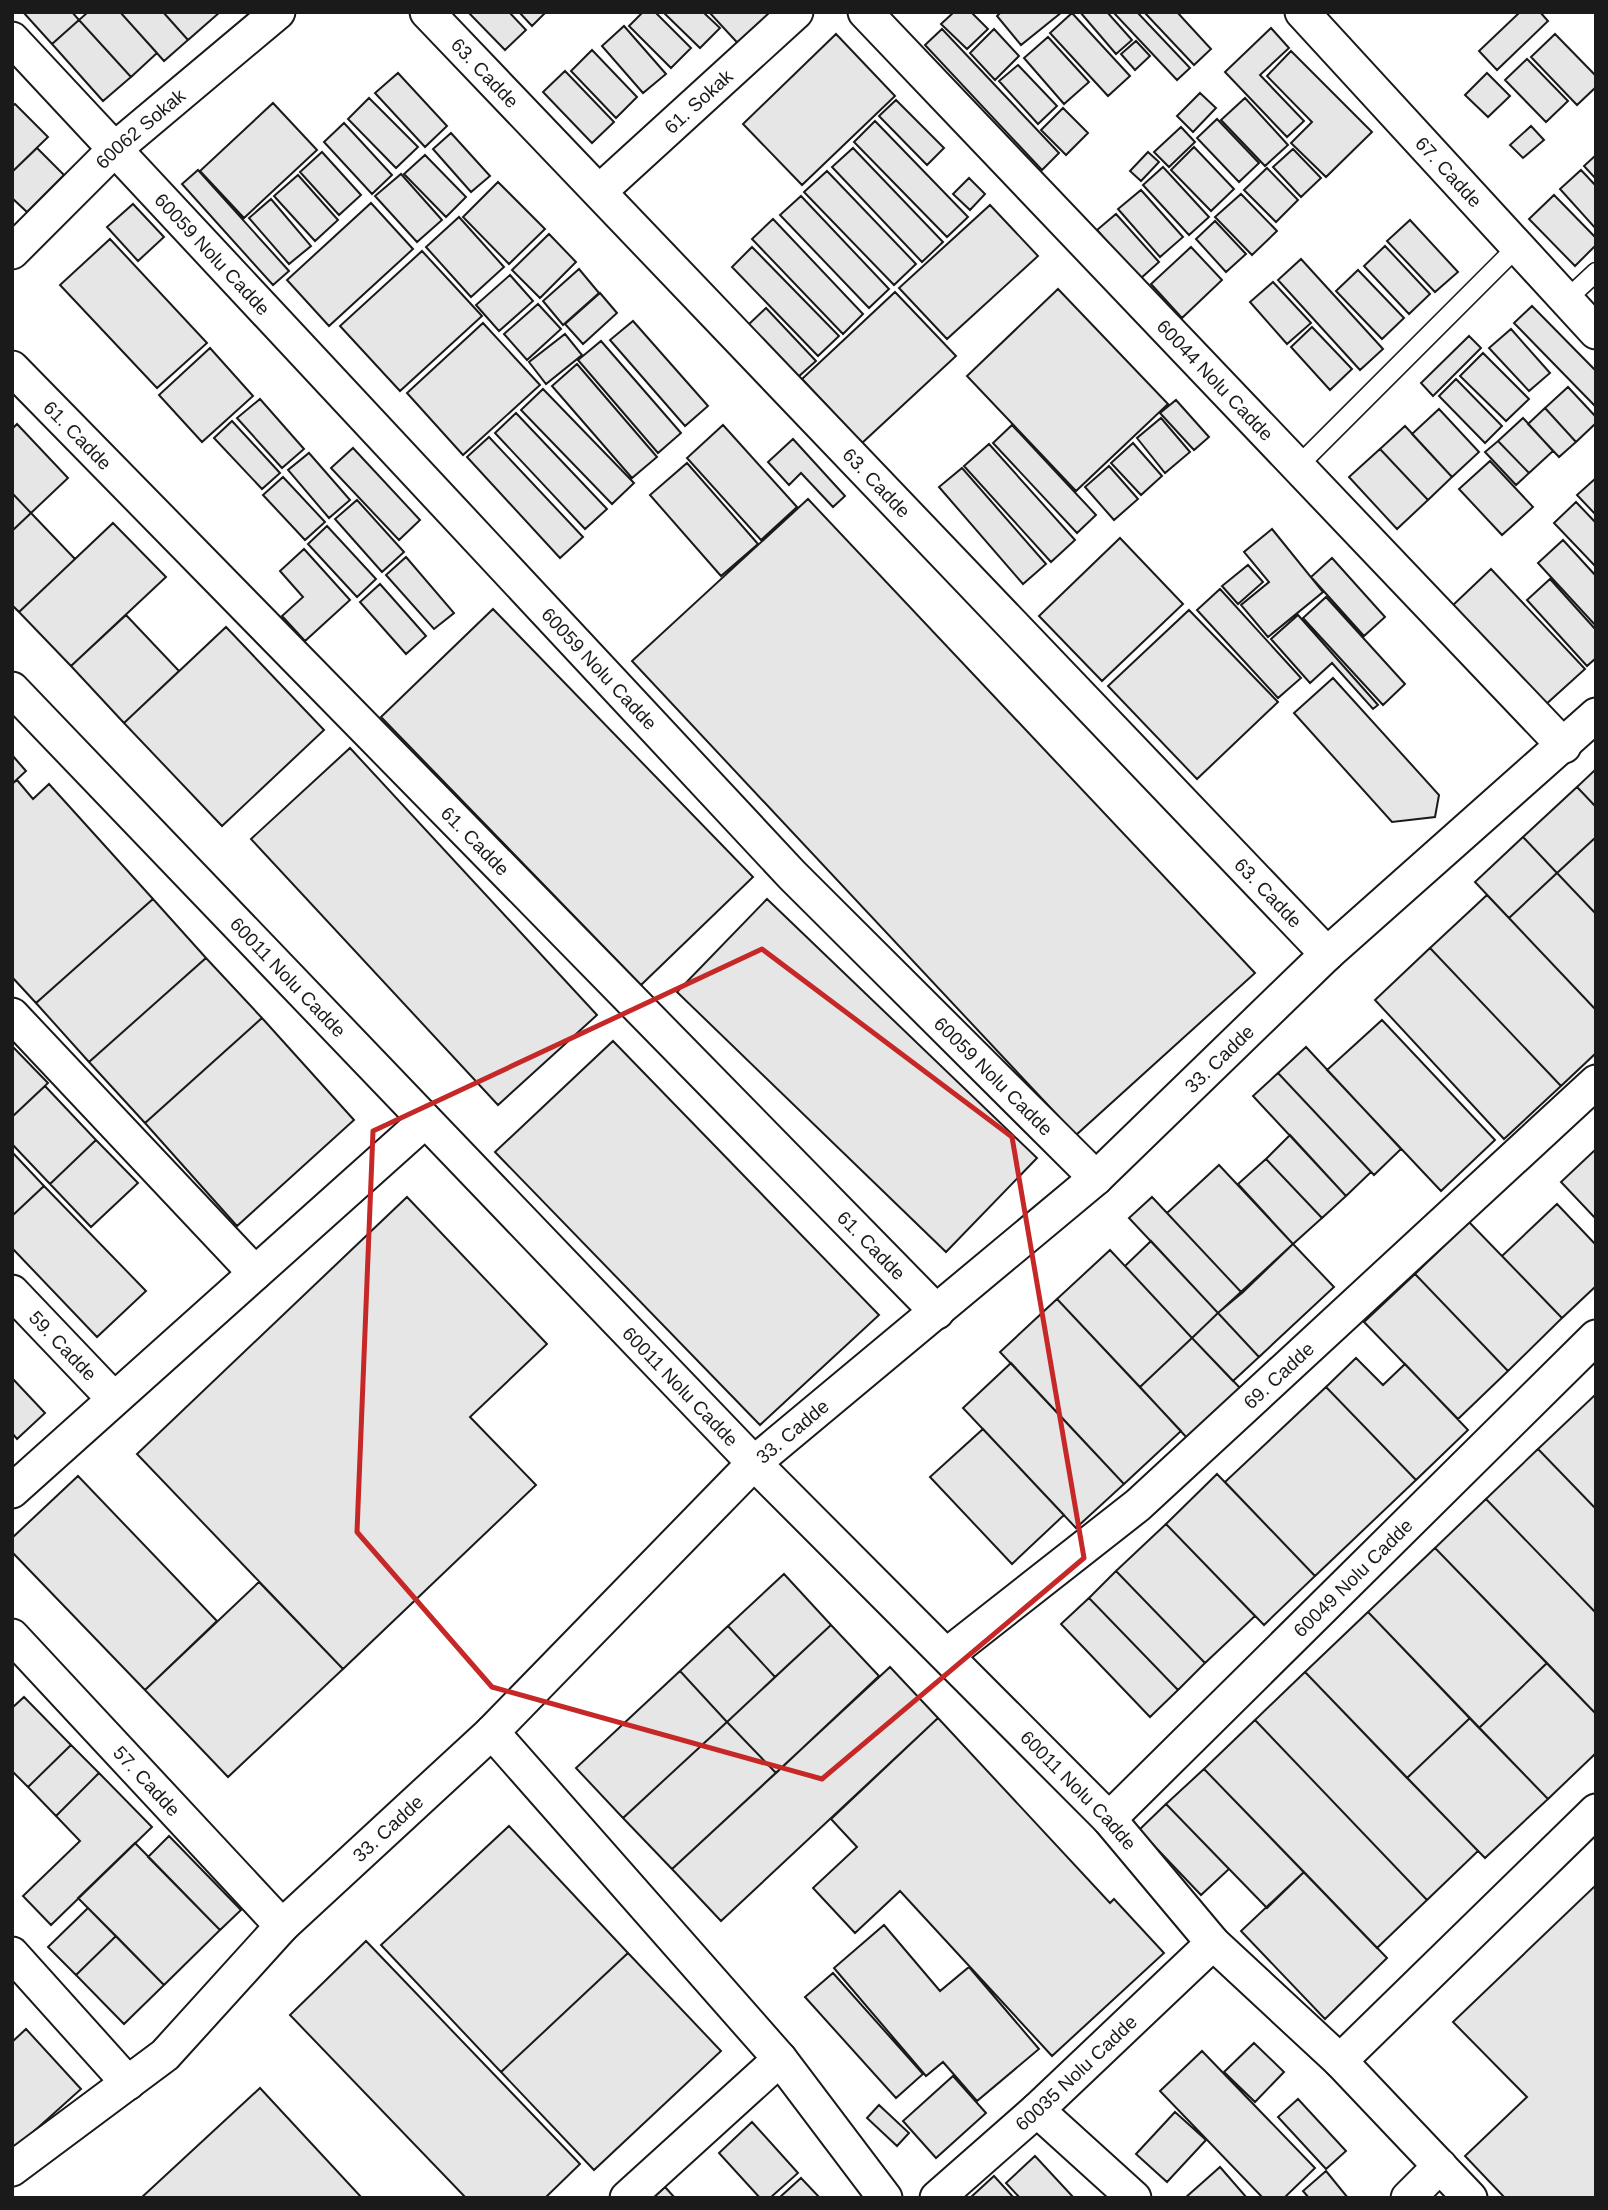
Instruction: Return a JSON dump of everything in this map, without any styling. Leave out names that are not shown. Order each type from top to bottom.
[{"type":"street","name":"60062 Sokak","points":[[12,252],[116,148],[278,12]]},
{"type":"street","name":"63. Cadde","points":[[427,12],[1327,954]]},
{"type":"street","name":"61. Sokak","points":[[600,191],[796,12]]},
{"type":"street","name":"67. Cadde","points":[[1301,12],[1596,332]]},
{"type":"street","name":"60044 Nolu Cadde","points":[[878,17],[1564,746]]},
{"type":"street","name":"60059 Nolu Cadde","points":[[12,39],[792,875],[1096,1178]]},
{"type":"street","name":"61. Cadde","points":[[12,368],[937,1312]]},
{"type":"street","name":"60011 Nolu Cadde","points":[[12,689],[754,1463],[1109,1819],[1213,1943],[1340,2061],[1470,2198]]},
{"type":"street","name":"33. Cadde","points":[[12,2169],[165,2056],[282,1926],[492,1732],[754,1463],[1096,1178],[1327,954],[1596,715]]},
{"type":"street","points":[[12,1015],[255,1273]]},
{"type":"street","name":"69. Cadde","points":[[947,1655],[1138,1505],[1596,1082]]},
{"type":"street","points":[[12,1491],[425,1121]]},
{"type":"street","name":"59. Cadde","points":[[12,1292],[114,1399]]},
{"type":"street","name":"60049 Nolu Cadde","points":[[1109,1819],[1596,1337]]},
{"type":"street","name":"57. Cadde","points":[[12,1636],[282,1926]]},
{"type":"street","points":[[492,1732],[780,2059],[886,2198]]},
{"type":"street","points":[[1340,2061],[1596,1811]]},
{"type":"street","name":"60035 Nolu Cadde","points":[[936,2198],[1037,2110],[1213,1943]]},
{"type":"street","points":[[12,1954],[128,2083]]},
{"type":"street","points":[[627,2198],[780,2059]]},
{"type":"street","points":[[1037,2110],[1134,2198]]},
{"type":"street","points":[[1408,2198],[1440,2166]]},
{"type":"lane","points":[[1298,466],[1517,247]]},
{"type":"lane","points":[[1566,300],[1596,272]]},
{"type":"highlighted area","points":[[762,949],[1012,1137],[1084,1558],[822,1779],[492,1687],[357,1532],[373,1131]]},
{"type":"building","points":[[23,12],[72,12],[79,20],[52,44]]},
{"type":"building","points":[[88,12],[120,12],[157,53],[131,77],[79,20]]},
{"type":"building","points":[[120,12],[163,12],[188,40],[164,61]]},
{"type":"building","points":[[163,12],[220,12],[188,40]]},
{"type":"building","points":[[468,12],[509,12],[526,30],[505,50]]},
{"type":"building","points":[[519,12],[546,12],[532,26]]},
{"type":"building","points":[[643,12],[655,12],[691,48],[671,68],[629,26]]},
{"type":"building","points":[[663,12],[703,12],[720,28],[700,48]]},
{"type":"building","points":[[709,12],[786,12],[745,51]]},
{"type":"building","points":[[954,12],[971,12],[988,29],[967,49],[941,24]]},
{"type":"building","points":[[1001,12],[1062,12],[1021,45],[997,16]]},
{"type":"building","points":[[1080,12],[1107,12],[1132,40],[1116,54]]},
{"type":"building","points":[[1113,12],[1137,12],[1190,68],[1177,80]]},
{"type":"building","points":[[1144,12],[1177,12],[1211,49],[1194,65]]},
{"type":"building","points":[[1520,12],[1540,12],[1548,21],[1497,70],[1479,51]]},
{"type":"building","points":[[1072,13],[1130,76],[1108,96],[1050,33]]},
{"type":"building","points":[[79,20],[131,77],[103,101],[52,44]]},
{"type":"building","points":[[624,26],[666,74],[643,93],[602,46]]},
{"type":"building","points":[[1271,28],[1289,48],[1260,75],[1304,121],[1287,137],[1225,72]]},
{"type":"building","points":[[942,29],[1059,153],[1042,170],[925,45]]},
{"type":"building","points":[[994,29],[1019,56],[995,80],[970,53]]},
{"type":"building","points":[[836,34],[895,96],[802,185],[743,124]]},
{"type":"building","points":[[1555,34],[1596,76],[1596,87],[1577,105],[1531,57]]},
{"type":"building","points":[[1048,37],[1089,82],[1064,104],[1024,58]]},
{"type":"building","points":[[1136,41],[1150,56],[1135,70],[1121,54]]},
{"type":"building","points":[[592,50],[637,97],[616,118],[571,71]]},
{"type":"building","points":[[1291,51],[1372,132],[1326,177],[1291,143],[1312,122],[1267,76]]},
{"type":"building","points":[[1527,59],[1568,101],[1546,122],[1505,80]]},
{"type":"building","points":[[1018,65],[1057,106],[1038,124],[999,81]]},
{"type":"building","points":[[565,71],[614,122],[592,143],[543,92]]},
{"type":"building","points":[[398,73],[447,126],[425,147],[375,93]]},
{"type":"building","points":[[1487,73],[1510,96],[1488,117],[1465,95]]},
{"type":"building","points":[[1200,93],[1216,108],[1193,132],[1177,116]]},
{"type":"building","points":[[369,98],[418,147],[396,168],[348,119]]},
{"type":"building","points":[[1245,98],[1288,145],[1265,166],[1221,120]]},
{"type":"building","points":[[896,100],[944,148],[927,165],[879,116]]},
{"type":"building","points":[[273,103],[317,150],[244,218],[200,171]]},
{"type":"building","points":[[15,104],[48,137],[12,172],[12,106]]},
{"type":"building","points":[[1063,108],[1088,133],[1066,155],[1041,130]]},
{"type":"building","points":[[1217,119],[1259,163],[1239,182],[1197,138]]},
{"type":"building","points":[[875,121],[968,217],[947,237],[854,142]]},
{"type":"building","points":[[344,123],[392,175],[372,194],[324,142]]},
{"type":"building","points":[[1531,126],[1544,140],[1523,158],[1510,145]]},
{"type":"building","points":[[1181,127],[1195,142],[1169,167],[1154,152]]},
{"type":"building","points":[[451,133],[490,176],[471,192],[433,149]]},
{"type":"building","points":[[1194,147],[1234,189],[1211,211],[1171,170]]},
{"type":"building","points":[[37,148],[64,175],[27,212],[12,198],[12,172]]},
{"type":"building","points":[[853,148],[943,242],[922,262],[832,167]]},
{"type":"building","points":[[1293,149],[1321,178],[1301,197],[1273,167]]},
{"type":"building","points":[[322,152],[361,195],[339,215],[300,172]]},
{"type":"building","points":[[1148,152],[1159,162],[1141,181],[1130,171]]},
{"type":"building","points":[[425,155],[466,197],[446,217],[404,174]]},
{"type":"building","points":[[1596,155],[1596,179],[1584,166]]},
{"type":"building","points":[[1163,167],[1209,217],[1189,235],[1143,185]]},
{"type":"building","points":[[1267,168],[1298,200],[1276,222],[1244,190]]},
{"type":"building","points":[[198,170],[289,271],[273,285],[182,184]]},
{"type":"building","points":[[1581,170],[1596,186],[1596,229],[1560,189]]},
{"type":"building","points":[[827,171],[916,264],[894,285],[804,192]]},
{"type":"building","points":[[401,174],[442,220],[417,242],[375,196]]},
{"type":"building","points":[[298,175],[338,220],[315,241],[274,196]]},
{"type":"building","points":[[969,178],[985,194],[970,210],[953,194]]},
{"type":"building","points":[[498,182],[545,229],[509,264],[463,217]]},
{"type":"building","points":[[1141,190],[1183,237],[1160,257],[1118,209]]},
{"type":"building","points":[[1241,194],[1277,231],[1252,255],[1215,217]]},
{"type":"building","points":[[1554,195],[1596,238],[1596,245],[1575,266],[1529,219]]},
{"type":"building","points":[[801,196],[889,289],[869,308],[780,215]]},
{"type":"building","points":[[271,199],[311,246],[289,264],[249,218]]},
{"type":"building","points":[[371,203],[413,249],[329,326],[287,280]]},
{"type":"building","points":[[133,204],[164,237],[138,261],[107,227]]},
{"type":"building","points":[[990,205],[1038,256],[947,339],[899,288]]},
{"type":"building","points":[[1116,214],[1159,262],[1140,279],[1097,230]]},
{"type":"building","points":[[459,217],[504,267],[471,297],[426,247]]},
{"type":"building","points":[[773,219],[863,314],[843,334],[752,239]]},
{"type":"building","points":[[1410,220],[1458,272],[1435,292],[1387,241]]},
{"type":"building","points":[[1215,221],[1246,254],[1226,272],[1196,239]]},
{"type":"building","points":[[549,234],[576,262],[540,298],[512,270]]},
{"type":"building","points":[[110,239],[207,343],[157,388],[60,285]]},
{"type":"building","points":[[1385,246],[1430,294],[1409,314],[1364,266]]},
{"type":"building","points":[[752,247],[839,336],[818,356],[732,267]]},
{"type":"building","points":[[1191,247],[1222,280],[1182,318],[1151,284]]},
{"type":"building","points":[[422,251],[482,316],[400,391],[340,326]]},
{"type":"building","points":[[1301,259],[1383,349],[1360,370],[1278,280]]},
{"type":"building","points":[[579,269],[599,293],[563,325],[543,301]]},
{"type":"building","points":[[1358,270],[1404,318],[1382,339],[1336,291]]},
{"type":"building","points":[[510,275],[533,301],[499,331],[476,305]]},
{"type":"building","points":[[1273,282],[1311,323],[1287,344],[1250,302]]},
{"type":"building","points":[[1058,289],[1168,404],[1076,491],[967,376]]},
{"type":"building","points":[[895,292],[956,356],[862,443],[802,379]]},
{"type":"building","points":[[600,293],[617,313],[583,344],[565,324]]},
{"type":"building","points":[[538,304],[561,329],[527,360],[504,334]]},
{"type":"building","points":[[1532,306],[1596,371],[1595,406],[1514,323]]},
{"type":"building","points":[[766,308],[816,361],[798,377],[748,325]]},
{"type":"building","points":[[633,321],[708,406],[685,426],[610,340]]},
{"type":"building","points":[[483,323],[540,385],[463,455],[407,393]]},
{"type":"building","points":[[1312,327],[1352,369],[1330,390],[1291,347]]},
{"type":"building","points":[[1511,329],[1550,373],[1529,391],[1489,348]]},
{"type":"building","points":[[565,334],[582,355],[546,384],[529,362]]},
{"type":"building","points":[[1469,336],[1481,348],[1433,396],[1421,383]]},
{"type":"building","points":[[601,341],[681,433],[658,453],[578,360]]},
{"type":"building","points":[[210,348],[253,396],[202,442],[159,395]]},
{"type":"building","points":[[1483,353],[1529,399],[1506,421],[1460,376]]},
{"type":"building","points":[[577,364],[657,457],[632,478],[552,386]]},
{"type":"building","points":[[1456,379],[1502,426],[1485,443],[1439,396]]},
{"type":"building","points":[[1568,387],[1596,417],[1596,423],[1576,442],[1545,408]]},
{"type":"building","points":[[543,389],[634,483],[612,504],[521,410]]},
{"type":"building","points":[[260,399],[304,449],[282,468],[237,418]]},
{"type":"building","points":[[1176,400],[1209,437],[1194,450],[1160,413]]},
{"type":"building","points":[[1545,408],[1576,442],[1559,457],[1528,424]]},
{"type":"building","points":[[1439,409],[1479,452],[1452,477],[1412,434]]},
{"type":"building","points":[[516,413],[607,509],[585,529],[495,433]]},
{"type":"building","points":[[1161,418],[1190,452],[1165,473],[1137,438]]},
{"type":"building","points":[[1523,418],[1553,451],[1529,473],[1498,441]]},
{"type":"building","points":[[232,421],[280,473],[262,489],[214,438]]},
{"type":"building","points":[[17,424],[68,478],[31,513],[12,493],[12,429]]},
{"type":"building","points":[[723,425],[797,507],[761,540],[687,458]]},
{"type":"building","points":[[1012,425],[1096,515],[1077,533],[993,443]]},
{"type":"building","points":[[1405,426],[1452,477],[1428,500],[1380,449]]},
{"type":"building","points":[[489,437],[583,537],[560,558],[467,457]]},
{"type":"building","points":[[793,439],[845,496],[833,507],[801,473],[789,485],[768,462]]},
{"type":"building","points":[[1498,441],[1529,473],[1516,485],[1485,452]]},
{"type":"building","points":[[1133,443],[1162,476],[1141,495],[1111,463]]},
{"type":"building","points":[[989,444],[1075,540],[1051,562],[964,466]]},
{"type":"building","points":[[353,448],[420,520],[399,540],[331,468]]},
{"type":"building","points":[[1380,449],[1428,500],[1397,529],[1349,477]]},
{"type":"building","points":[[309,453],[350,500],[329,518],[288,470]]},
{"type":"building","points":[[1490,461],[1533,507],[1502,535],[1459,489]]},
{"type":"building","points":[[687,463],[758,544],[721,576],[650,495]]},
{"type":"building","points":[[1109,466],[1138,499],[1114,520],[1085,487]]},
{"type":"building","points":[[962,468],[1046,564],[1023,584],[939,487]]},
{"type":"building","points":[[283,477],[325,522],[305,540],[263,495]]},
{"type":"building","points":[[1596,478],[1596,515],[1577,495]]},
{"type":"building","points":[[12,493],[31,513],[12,531]]},
{"type":"building","points":[[808,499],[1255,973],[1076,1135],[632,661]]},
{"type":"building","points":[[357,500],[404,552],[382,572],[335,519]]},
{"type":"building","points":[[1576,502],[1596,523],[1596,567],[1554,523]]},
{"type":"building","points":[[31,513],[75,559],[19,612],[12,605],[12,531]]},
{"type":"building","points":[[113,523],[166,577],[71,666],[19,612]]},
{"type":"building","points":[[327,526],[376,579],[357,597],[308,544]]},
{"type":"building","points":[[1272,529],[1323,592],[1268,637],[1241,605],[1269,582],[1244,552]]},
{"type":"building","points":[[1120,538],[1183,604],[1102,681],[1039,616]]},
{"type":"building","points":[[1563,540],[1596,576],[1596,626],[1538,563]]},
{"type":"building","points":[[304,549],[350,600],[305,641],[282,616],[303,597],[280,571]]},
{"type":"building","points":[[406,557],[454,613],[434,629],[386,575]]},
{"type":"building","points":[[1332,558],[1385,617],[1364,636],[1311,577]]},
{"type":"building","points":[[1248,565],[1263,582],[1238,604],[1222,586]]},
{"type":"building","points":[[1491,569],[1585,669],[1544,706],[1451,607]]},
{"type":"building","points":[[1550,579],[1596,630],[1596,658],[1587,666],[1527,600]]},
{"type":"building","points":[[380,584],[426,636],[406,654],[360,602]]},
{"type":"building","points":[[1220,589],[1301,678],[1278,698],[1197,610]]},
{"type":"building","points":[[1326,597],[1405,684],[1383,705],[1303,618]]},
{"type":"building","points":[[493,609],[753,877],[641,985],[381,717]]},
{"type":"building","points":[[1189,610],[1278,702],[1197,779],[1108,686]]},
{"type":"building","points":[[126,615],[179,671],[124,723],[71,666]]},
{"type":"building","points":[[1298,615],[1378,705],[1373,709],[1332,663],[1310,683],[1271,639]]},
{"type":"building","points":[[226,627],[324,730],[222,826],[124,723]]},
{"type":"building","points":[[1333,678],[1439,795],[1435,817],[1392,822],[1294,713]]},
{"type":"building","points":[[350,748],[597,1015],[498,1105],[251,839]]},
{"type":"building","points":[[12,755],[26,771],[12,784]]},
{"type":"building","points":[[1596,769],[1596,807],[1577,787]]},
{"type":"building","points":[[17,780],[33,799],[49,784],[153,899],[36,1003],[12,977],[12,784]]},
{"type":"building","points":[[1577,787],[1596,807],[1596,837],[1557,873],[1523,837]]},
{"type":"building","points":[[1523,837],[1557,873],[1509,918],[1475,882]]},
{"type":"building","points":[[1596,837],[1596,914],[1557,873]]},
{"type":"building","points":[[1557,873],[1596,914],[1596,1010],[1509,918]]},
{"type":"building","points":[[1487,895],[1596,1010],[1596,1053],[1561,1086],[1430,948]]},
{"type":"building","points":[[153,899],[206,958],[89,1062],[36,1003]]},
{"type":"building","points":[[767,899],[1037,1158],[946,1252],[677,992]]},
{"type":"building","points":[[1430,948],[1561,1086],[1504,1139],[1375,1000]]},
{"type":"building","points":[[206,958],[262,1018],[145,1123],[89,1062]]},
{"type":"building","points":[[262,1018],[354,1120],[237,1226],[145,1123]]},
{"type":"building","points":[[1382,1020],[1495,1140],[1441,1191],[1327,1070]]},
{"type":"building","points":[[613,1041],[879,1315],[760,1425],[495,1152]]},
{"type":"building","points":[[12,1046],[48,1083],[12,1117]]},
{"type":"building","points":[[1306,1047],[1401,1149],[1374,1175],[1278,1073]]},
{"type":"building","points":[[1278,1073],[1371,1172],[1346,1196],[1253,1096]]},
{"type":"building","points":[[45,1086],[96,1140],[50,1184],[12,1144],[12,1117]]},
{"type":"building","points":[[1290,1135],[1346,1196],[1322,1218],[1266,1159]]},
{"type":"building","points":[[96,1140],[138,1183],[91,1227],[50,1184]]},
{"type":"building","points":[[1596,1149],[1596,1219],[1561,1182]]},
{"type":"building","points":[[12,1152],[44,1186],[12,1216]]},
{"type":"building","points":[[1266,1159],[1322,1218],[1293,1244],[1238,1184]]},
{"type":"building","points":[[1219,1165],[1293,1244],[1242,1293],[1167,1213]]},
{"type":"building","points":[[44,1186],[146,1291],[97,1337],[12,1248],[12,1216]]},
{"type":"building","points":[[407,1197],[547,1344],[470,1417],[536,1485],[343,1669],[137,1454]]},
{"type":"building","points":[[1152,1197],[1242,1293],[1218,1313],[1129,1218]]},
{"type":"building","points":[[1557,1204],[1596,1245],[1596,1286],[1562,1318],[1502,1256]]},
{"type":"building","points":[[1469,1222],[1562,1318],[1508,1371],[1415,1274]]},
{"type":"building","points":[[1151,1241],[1218,1313],[1192,1338],[1125,1266]]},
{"type":"building","points":[[1293,1244],[1334,1287],[1259,1357],[1218,1313]]},
{"type":"building","points":[[1110,1250],[1192,1338],[1140,1387],[1057,1299]]},
{"type":"building","points":[[1415,1274],[1508,1371],[1458,1419],[1364,1322]]},
{"type":"building","points":[[1057,1299],[1181,1431],[1124,1484],[1000,1352]]},
{"type":"building","points":[[1218,1313],[1259,1357],[1233,1381],[1192,1338]]},
{"type":"building","points":[[1192,1338],[1242,1390],[1188,1439],[1140,1387]]},
{"type":"building","points":[[1356,1358],[1383,1385],[1405,1364],[1468,1430],[1416,1480],[1326,1387]]},
{"type":"building","points":[[1011,1363],[1124,1484],[1076,1528],[963,1408]]},
{"type":"building","points":[[12,1378],[45,1413],[17,1439],[12,1433]]},
{"type":"building","points":[[1326,1387],[1416,1480],[1315,1576],[1225,1482]]},
{"type":"building","points":[[1596,1394],[1596,1509],[1538,1449]]},
{"type":"building","points":[[983,1429],[1064,1515],[1012,1564],[930,1477]]},
{"type":"building","points":[[1538,1449],[1596,1509],[1596,1613],[1486,1499]]},
{"type":"building","points":[[1217,1474],[1315,1576],[1264,1625],[1166,1524]]},
{"type":"building","points":[[78,1476],[217,1621],[145,1690],[12,1552],[12,1538]]},
{"type":"building","points":[[1486,1499],[1596,1613],[1596,1714],[1435,1548]]},
{"type":"building","points":[[1166,1524],[1255,1616],[1205,1663],[1116,1571]]},
{"type":"building","points":[[1435,1548],[1547,1663],[1479,1728],[1368,1612]]},
{"type":"building","points":[[1116,1571],[1205,1663],[1178,1690],[1089,1598]]},
{"type":"building","points":[[784,1574],[831,1625],[775,1677],[728,1626]]},
{"type":"building","points":[[259,1582],[343,1669],[228,1777],[145,1690]]},
{"type":"building","points":[[1089,1598],[1178,1690],[1150,1717],[1061,1624]]},
{"type":"building","points":[[1368,1612],[1470,1718],[1407,1778],[1305,1672]]},
{"type":"building","points":[[831,1625],[879,1676],[776,1773],[727,1722]]},
{"type":"building","points":[[728,1626],[775,1677],[727,1722],[680,1671]]},
{"type":"building","points":[[1547,1663],[1596,1714],[1596,1753],[1548,1799],[1479,1728]]},
{"type":"building","points":[[890,1667],[938,1718],[721,1921],[672,1869]]},
{"type":"building","points":[[680,1671],[727,1722],[623,1818],[576,1768]]},
{"type":"building","points":[[1305,1672],[1478,1851],[1427,1900],[1255,1720]]},
{"type":"building","points":[[24,1697],[71,1745],[28,1787],[12,1771],[12,1708]]},
{"type":"building","points":[[938,1718],[1110,1903],[1114,1899],[1164,1953],[1052,2056],[900,1891],[855,1933],[813,1888],[857,1847],[831,1819]]},
{"type":"building","points":[[1470,1718],[1548,1799],[1485,1858],[1407,1778]]},
{"type":"building","points":[[1255,1720],[1427,1900],[1377,1948],[1204,1769]]},
{"type":"building","points":[[727,1722],[776,1773],[672,1869],[623,1818]]},
{"type":"building","points":[[71,1745],[99,1773],[56,1816],[28,1787]]},
{"type":"building","points":[[1204,1769],[1304,1872],[1267,1908],[1166,1804]]},
{"type":"building","points":[[99,1773],[152,1827],[51,1925],[23,1896],[80,1841],[56,1816]]},
{"type":"building","points":[[1166,1804],[1229,1869],[1201,1895],[1139,1830]]},
{"type":"building","points":[[509,1826],[628,1953],[501,2072],[381,1945]]},
{"type":"building","points":[[169,1836],[241,1910],[220,1930],[148,1857]]},
{"type":"building","points":[[135,1843],[220,1930],[164,1985],[78,1898]]},
{"type":"building","points":[[1304,1872],[1387,1958],[1325,2019],[1241,1931]]},
{"type":"building","points":[[1596,1885],[1596,2198],[1505,2198],[1465,2156],[1527,2097],[1453,2022]]},
{"type":"building","points":[[88,1908],[116,1936],[76,1975],[48,1947]]},
{"type":"building","points":[[884,1925],[940,1991],[969,1967],[1039,2049],[977,2101],[943,2062],[926,2076],[834,1968]]},
{"type":"building","points":[[116,1936],[164,1985],[124,2024],[76,1975]]},
{"type":"building","points":[[366,1941],[580,2164],[545,2198],[466,2198],[290,2015]]},
{"type":"building","points":[[628,1953],[721,2051],[594,2170],[501,2072]]},
{"type":"building","points":[[833,1973],[923,2074],[896,2098],[805,1997]]},
{"type":"building","points":[[26,2029],[81,2089],[12,2151],[12,2042]]},
{"type":"building","points":[[1254,2043],[1284,2072],[1255,2102],[1224,2072]]},
{"type":"building","points":[[1202,2051],[1315,2168],[1284,2198],[1263,2198],[1160,2091]]},
{"type":"building","points":[[953,2076],[986,2113],[936,2158],[903,2121]]},
{"type":"building","points":[[260,2088],[362,2198],[141,2198]]},
{"type":"building","points":[[1298,2099],[1346,2151],[1326,2169],[1278,2117]]},
{"type":"building","points":[[879,2105],[909,2133],[897,2146],[867,2118]]},
{"type":"building","points":[[1175,2112],[1206,2140],[1167,2182],[1136,2154]]},
{"type":"building","points":[[752,2122],[798,2173],[770,2198],[760,2198],[719,2153]]},
{"type":"building","points":[[1035,2156],[1074,2198],[1020,2198],[1006,2183]]},
{"type":"building","points":[[1220,2167],[1247,2198],[1185,2198]]},
{"type":"building","points":[[1326,2171],[1348,2198],[1309,2198],[1303,2191]]},
{"type":"building","points":[[994,2176],[1014,2198],[970,2198]]},
{"type":"building","points":[[801,2178],[820,2198],[779,2198]]},
{"type":"building","points":[[665,2187],[675,2198],[653,2198]]}]
